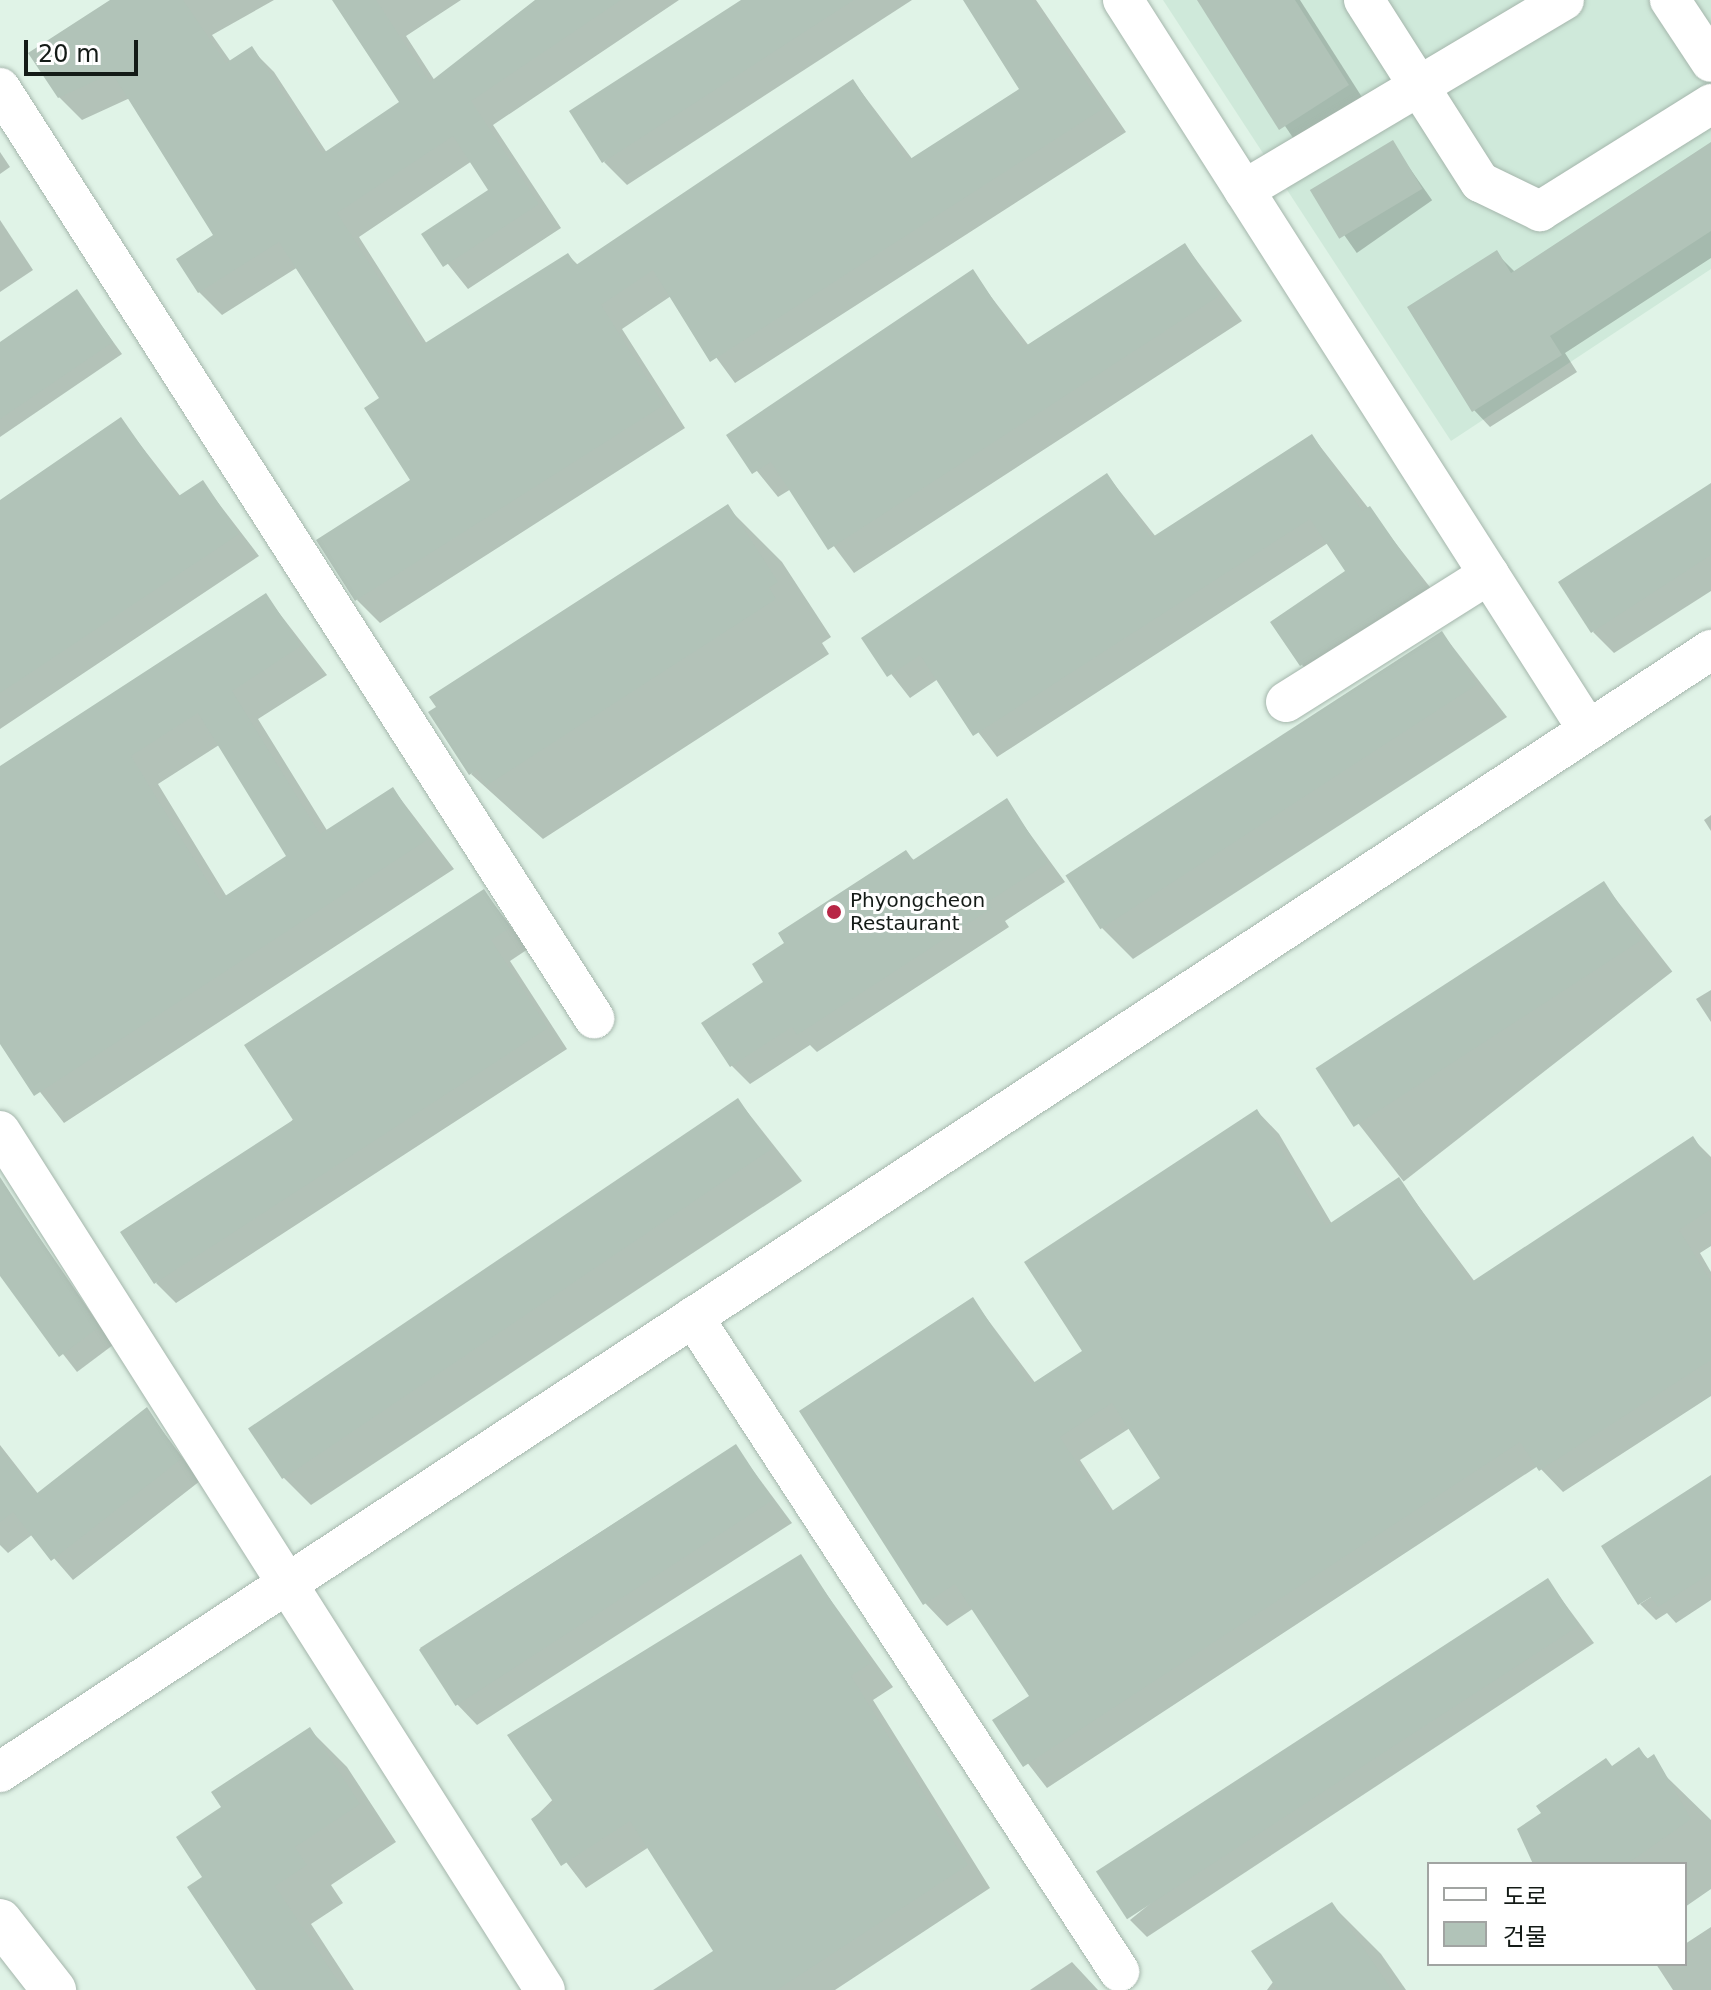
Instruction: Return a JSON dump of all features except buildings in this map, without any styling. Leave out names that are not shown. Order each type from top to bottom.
[{"type":"highway","points":[[0,1921],[54,1990]]},
{"type":"street","points":[[1123,0],[1588,730]]},
{"type":"street","points":[[1364,0],[1480,182],[1540,211],[1711,104]]},
{"type":"street","points":[[1244,190],[1564,0]]},
{"type":"street","points":[[1670,0],[1711,62]]},
{"type":"street","points":[[0,88],[594,1018]]},
{"type":"street","points":[[1286,702],[1489,574]]},
{"type":"street","points":[[0,1772],[1711,650]]},
{"type":"street","points":[[0,1131],[545,1990]]},
{"type":"street","points":[[693,1317],[1119,1971]]},
{"type":"shaded area","points":[[1163,0],[1711,0],[1711,269],[1451,441]]},
{"type":"place","name":"Phyongcheon Restaurant","points":[[834,912]]}]
